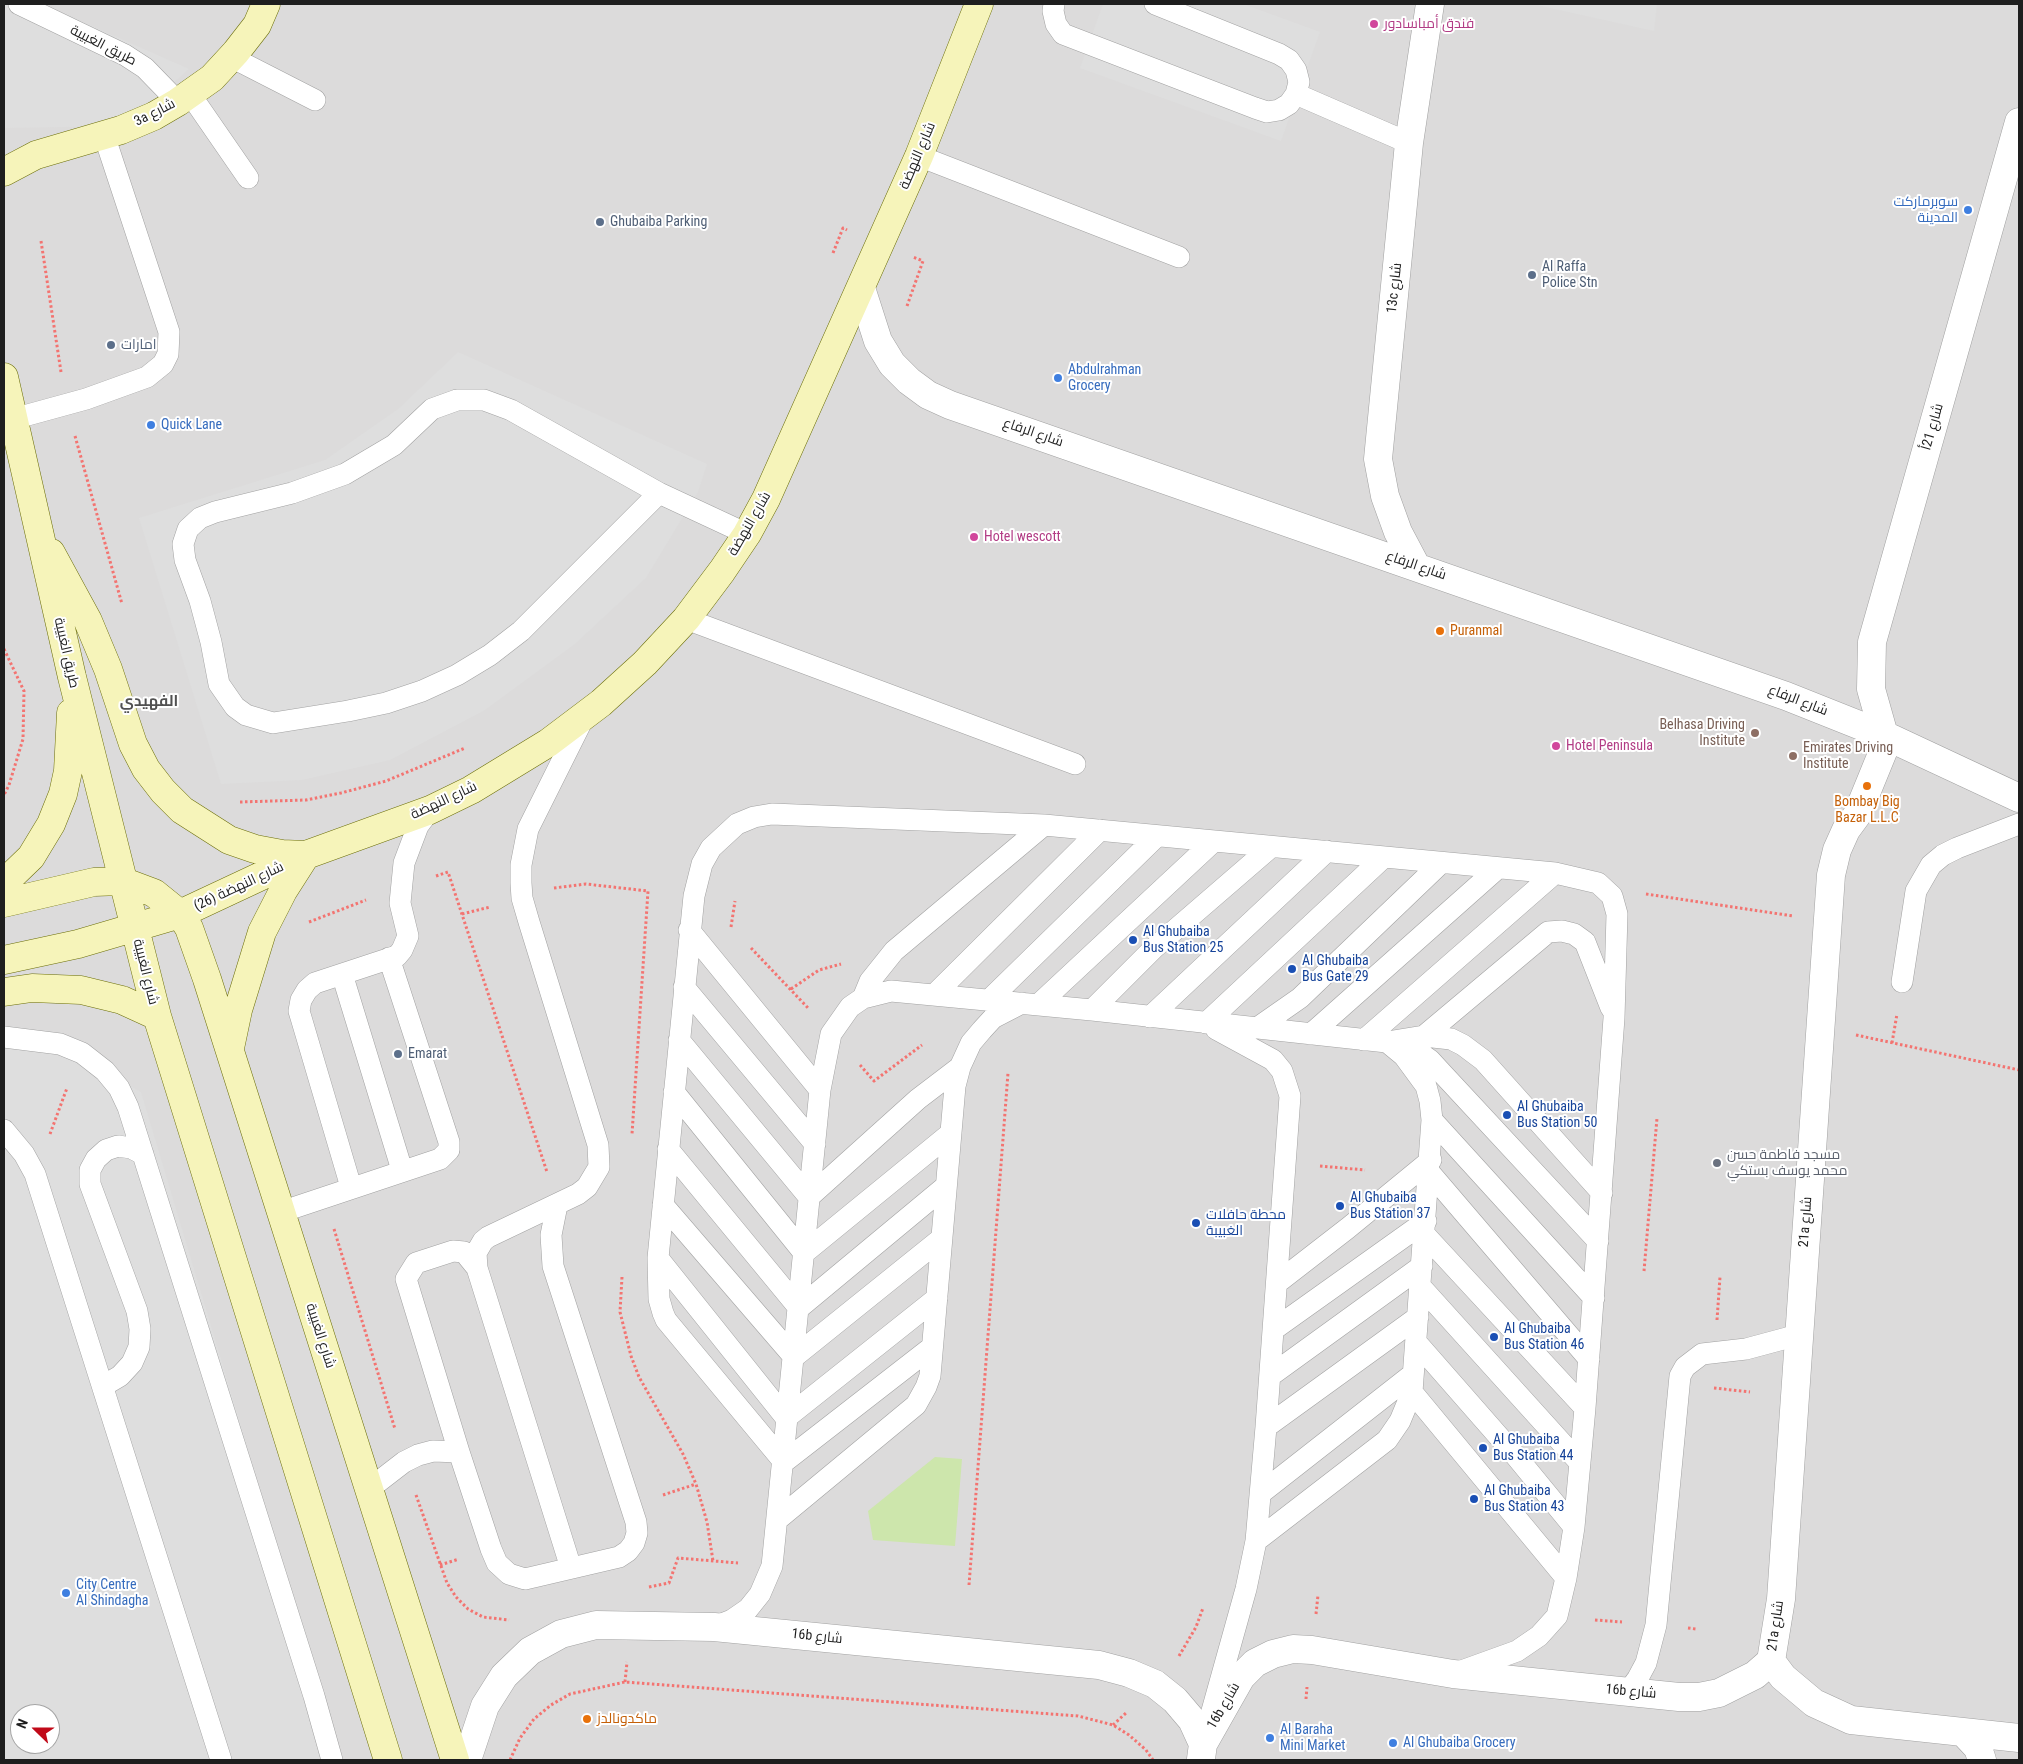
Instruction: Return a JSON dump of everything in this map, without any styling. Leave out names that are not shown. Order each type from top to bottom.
[{"type":"street","name":"3a شارع","points":[[5,170],[36,155],[104,135],[154,116],[184,98],[212,78],[231,57],[257,25],[266,4]]},
{"type":"street","name":"شارع النهضة","points":[[306,855],[430,810],[471,790],[510,767],[585,716],[645,663],[686,619],[747,534],[783,464],[919,156],[979,4]]},
{"type":"street","name":"13c شارع","points":[[1416,566],[1398,532],[1385,496],[1378,459],[1409,143],[1430,4]]},
{"type":"street","name":"شارع 21أ","points":[[1884,735],[1871,689],[1872,642],[2019,122]]},
{"type":"street","name":"شارع الرفاع","points":[[861,288],[878,342],[892,364],[909,381],[928,395],[950,405],[1786,696],[1884,735],[2019,798]]},
{"type":"street","name":"طريق الغبيبة","points":[[4,377],[72,677],[134,928]]},
{"type":"street","points":[[38,531],[88,621],[108,669],[133,744],[146,768],[163,791],[182,810],[229,840],[264,851],[306,855],[282,892],[262,932],[238,1010],[229,1050]]},
{"type":"street","points":[[4,883],[30,857],[44,837],[52,824],[63,794],[68,771],[70,747],[72,677]]},
{"type":"street","name":"21a شارع","points":[[1771,1661],[1781,1599],[1831,874],[1837,850],[1846,830],[1857,815],[1878,769],[1884,748],[1884,735]]},
{"type":"street","name":"شارع النهضة (26)","points":[[4,903],[94,882],[122,881],[154,892],[180,914],[306,855]]},
{"type":"street","points":[[4,960],[134,928],[180,914]]},
{"type":"street","name":"شارع الغبيبة","points":[[180,914],[189,928],[195,943],[455,1760]]},
{"type":"street","name":"شارع الغبيبة","points":[[134,928],[157,1016],[388,1760]]},
{"type":"street","points":[[4,992],[32,988],[81,990],[122,1000],[157,1016]]},
{"type":"street","name":"16b شارع","points":[[467,1760],[485,1706],[504,1676],[530,1651],[562,1634],[596,1625],[714,1627],[1099,1665],[1129,1673],[1155,1684],[1174,1700],[1192,1720],[1202,1752]]},
{"type":"street","name":"16b شارع","points":[[1202,1752],[1241,1677],[1255,1664],[1273,1654],[1293,1649],[1312,1650],[1453,1674],[1679,1697],[1700,1697],[1720,1693],[1755,1675],[1771,1661]]},
{"type":"street","points":[[1771,1661],[1798,1691],[1832,1713],[1851,1720],[1873,1724],[2019,1738]]},
{"type":"street","points":[[1964,1733],[1978,1748],[1982,1760]]},
{"type":"lane","name":"طريق الغبيبة","points":[[19,4],[124,55],[145,68],[184,98],[248,178]]},
{"type":"lane","points":[[1054,4],[1053,11],[1056,24],[1063,34],[1069,38],[1255,108],[1266,112],[1279,110],[1289,104],[1296,94],[1298,82],[1296,70],[1289,60],[1279,54],[1155,4]]},
{"type":"lane","points":[[231,57],[315,100]]},
{"type":"lane","points":[[1296,94],[1409,143]]},
{"type":"lane","points":[[13,419],[66,404],[147,377],[163,364],[170,343],[169,332],[104,135]]},
{"type":"lane","points":[[919,156],[1178,257]]},
{"type":"lane","points":[[659,494],[521,631],[490,655],[457,675],[422,691],[386,703],[348,712],[273,723],[259,721],[240,711],[226,697],[219,684],[209,634],[185,560],[183,544],[188,529],[200,518],[215,512],[292,493],[345,474],[394,445],[432,409],[457,400],[484,400],[511,410],[659,494],[747,534]]},
{"type":"lane","points":[[686,619],[1075,764]]},
{"type":"lane","points":[[570,1568],[477,1268],[476,1253],[483,1241],[557,1205],[587,1187],[596,1173],[600,1156],[524,906],[521,865],[526,838],[535,812],[585,716]]},
{"type":"lane","points":[[351,1187],[299,1011],[301,1000],[306,990],[315,983],[396,956],[406,944],[407,928],[400,903],[404,863],[418,826],[430,810]]},
{"type":"lane","points":[[784,1462],[666,1320],[659,1300],[658,1258],[689,930],[702,864],[711,848],[737,824],[754,817],[772,814],[1044,825],[1555,873],[1588,879],[1606,888],[1612,896],[1617,914],[1614,1018],[1585,1408],[1574,1527],[1566,1578],[1557,1616],[1539,1636],[1517,1651],[1453,1674]]},
{"type":"lane","points":[[1902,982],[1916,891],[1931,865],[1943,855],[1957,848],[2019,824]]},
{"type":"lane","points":[[863,998],[870,981],[894,951],[1044,825]]},
{"type":"lane","points":[[935,994],[1100,830]]},
{"type":"lane","points":[[989,1000],[1157,836]]},
{"type":"lane","points":[[777,1520],[916,1404],[926,1387],[932,1347],[955,1086],[960,1067],[971,1043],[993,1018],[1030,1004],[1214,841]]},
{"type":"lane","points":[[1092,1010],[1154,948],[1271,847]]},
{"type":"lane","points":[[1150,1017],[1328,852]]},
{"type":"lane","points":[[1206,1023],[1384,857]]},
{"type":"lane","points":[[1257,1028],[1300,998],[1441,862]]},
{"type":"lane","points":[[1310,1034],[1498,868]]},
{"type":"lane","points":[[1364,1040],[1555,873]]},
{"type":"lane","points":[[689,930],[820,1090]]},
{"type":"lane","points":[[1424,1036],[1548,932],[1562,931],[1574,934],[1585,942],[1614,1018]]},
{"type":"lane","points":[[280,1212],[444,1157],[449,1150],[450,1146],[389,958]]},
{"type":"lane","points":[[342,974],[402,1170]]},
{"type":"lane","points":[[684,987],[815,1144]]},
{"type":"lane","points":[[714,1627],[732,1620],[748,1609],[760,1594],[772,1566],[784,1462],[786,1418],[794,1358],[820,1090],[832,1034],[850,1007],[863,998],[891,991],[935,994],[1364,1040],[1395,1041],[1424,1036],[1452,1039],[1482,1060],[1602,1193]]},
{"type":"lane","points":[[1202,1752],[1246,1589],[1256,1541],[1274,1330],[1290,1096],[1282,1071],[1273,1060],[1206,1023]]},
{"type":"lane","points":[[4,1037],[60,1044],[82,1053],[99,1067],[118,1088],[125,1101],[314,1696],[332,1760]]},
{"type":"lane","points":[[679,1040],[809,1197]]},
{"type":"lane","points":[[1256,1541],[1387,1440],[1400,1421],[1412,1383],[1421,1287],[1432,1120],[1426,1086],[1395,1041]]},
{"type":"lane","points":[[1395,1041],[1430,1060],[1598,1241]]},
{"type":"lane","points":[[809,1197],[918,1099],[960,1067]]},
{"type":"lane","points":[[674,1092],[804,1253]]},
{"type":"lane","points":[[1432,1120],[1594,1298]]},
{"type":"lane","points":[[4,1130],[24,1154],[35,1174],[221,1760]]},
{"type":"lane","points":[[804,1253],[951,1133]]},
{"type":"lane","points":[[102,1386],[120,1376],[132,1363],[139,1346],[140,1329],[137,1312],[90,1184],[90,1170],[96,1159],[106,1150],[118,1146],[131,1148],[143,1154]]},
{"type":"lane","points":[[668,1149],[799,1308]]},
{"type":"lane","points":[[1277,1283],[1430,1166]]},
{"type":"lane","points":[[1430,1166],[1589,1359]]},
{"type":"lane","points":[[799,1308],[946,1186]]},
{"type":"lane","points":[[477,1268],[464,1252],[452,1251],[416,1263],[406,1279],[491,1549],[502,1569],[509,1574],[525,1579],[619,1557],[628,1551],[634,1543],[637,1533],[631,1505],[553,1266],[551,1235],[557,1205]]},
{"type":"lane","points":[[663,1205],[794,1358]]},
{"type":"lane","points":[[1274,1330],[1425,1228]]},
{"type":"lane","points":[[1425,1228],[1585,1408]]},
{"type":"lane","points":[[794,1358],[942,1238]]},
{"type":"lane","points":[[658,1258],[786,1418]]},
{"type":"lane","points":[[1270,1376],[1422,1266]]},
{"type":"lane","points":[[1421,1287],[1580,1463]]},
{"type":"lane","points":[[786,1418],[936,1298]]},
{"type":"lane","points":[[1266,1427],[1418,1317]]},
{"type":"lane","points":[[1628,1692],[1646,1663],[1656,1625],[1680,1376],[1689,1363],[1702,1354],[1746,1349],[1798,1335]]},
{"type":"lane","points":[[1416,1342],[1515,1454],[1574,1527]]},
{"type":"lane","points":[[784,1462],[932,1347]]},
{"type":"lane","points":[[1261,1493],[1412,1383]]},
{"type":"lane","points":[[1412,1383],[1566,1578]]},
{"type":"lane","points":[[369,1489],[404,1462],[418,1455],[433,1452],[459,1452]]},
{"type":"path","points":[[832,256],[843,228],[923,261],[907,308]]},
{"type":"path","points":[[41,242],[66,404],[125,612]]},
{"type":"path","points":[[4,649],[24,691],[23,739],[9,785],[4,795]]},
{"type":"path","points":[[237,801],[270,802],[341,793],[386,781],[474,744]]},
{"type":"path","points":[[1606,888],[1797,917]]},
{"type":"path","points":[[1855,1035],[2019,1070]]},
{"type":"path","points":[[969,1585],[1008,1073]]},
{"type":"path","points":[[1644,1271],[1657,1118]]},
{"type":"path","points":[[510,1760],[520,1738],[534,1720],[551,1705],[570,1694],[625,1682],[1078,1716],[1113,1725],[1129,1735],[1146,1750],[1153,1760]]},
{"type":"shaded area","points":[[4,4],[2019,4],[2019,1760],[4,1760]]},
{"type":"shaded area","points":[[4,4],[42,4],[189,69],[126,126],[4,128]]},
{"type":"shaded area","points":[[1103,4],[1243,4],[1320,32],[1281,141],[1080,68]]},
{"type":"shaded area","points":[[1532,4],[1657,4],[1654,31]]},
{"type":"shaded area","points":[[458,352],[707,464],[698,492],[646,578],[575,644],[485,710],[390,760],[302,780],[221,784],[139,518],[325,460],[398,409]]},
{"type":"shaded area","points":[[19,1044],[70,1052],[141,1092],[341,1760],[5,1760],[4,1048]]},
{"type":"green space","points":[[935,1457],[962,1459],[955,1546],[873,1540],[868,1511]]},
{"type":"place","name":"فندق أمباسادور","points":[[1374,24]]},
{"type":"place","name":"سوبرماركت المدينة","points":[[1968,210]]},
{"type":"place","name":"Ghubaiba Parking","points":[[600,222]]},
{"type":"place","name":"Al Raffa Police Stn","points":[[1532,275]]},
{"type":"place","name":"امارات","points":[[111,345]]},
{"type":"place","name":"Abdulrahman Grocery","points":[[1058,378]]},
{"type":"place","name":"Quick Lane","points":[[151,425]]},
{"type":"place","name":"Hotel wescott","points":[[974,537]]},
{"type":"place","name":"Puranmal","points":[[1440,631]]},
{"type":"place","name":"Belhasa Driving Institute","points":[[1755,733]]},
{"type":"place","name":"Hotel Peninsula","points":[[1556,746]]},
{"type":"place","name":"Emirates Driving Institute","points":[[1793,756]]},
{"type":"place","name":"Bombay Big Bazar L.L.C","points":[[1867,786]]},
{"type":"place","name":"Al Ghubaiba Bus Station 25","points":[[1133,940]]},
{"type":"place","name":"Al Ghubaiba Bus Gate 29","points":[[1292,969]]},
{"type":"place","name":"Emarat","points":[[398,1054]]},
{"type":"place","name":"Al Ghubaiba Bus Station 50","points":[[1507,1115]]},
{"type":"place","name":"مسجد فاطمة حسن محمد يوسف بستكي","points":[[1717,1163]]},
{"type":"place","name":"Al Ghubaiba Bus Station 37","points":[[1340,1206]]},
{"type":"place","name":"محطة حافلات الغبيبة","points":[[1196,1223]]},
{"type":"place","name":"Al Ghubaiba Bus Station 46","points":[[1494,1337]]},
{"type":"place","name":"Al Ghubaiba Bus Station 44","points":[[1483,1448]]},
{"type":"place","name":"Al Ghubaiba Bus Station 43","points":[[1474,1499]]},
{"type":"place","name":"City Centre Al Shindagha","points":[[66,1593]]},
{"type":"place","name":"ماكدونالدز","points":[[587,1719]]},
{"type":"place","name":"Al Baraha Mini Market","points":[[1270,1738]]},
{"type":"place","name":"Al Ghubaiba Grocery","points":[[1393,1743]]},
{"type":"district","name":"الفهيدي","points":[[149,702]]}]
